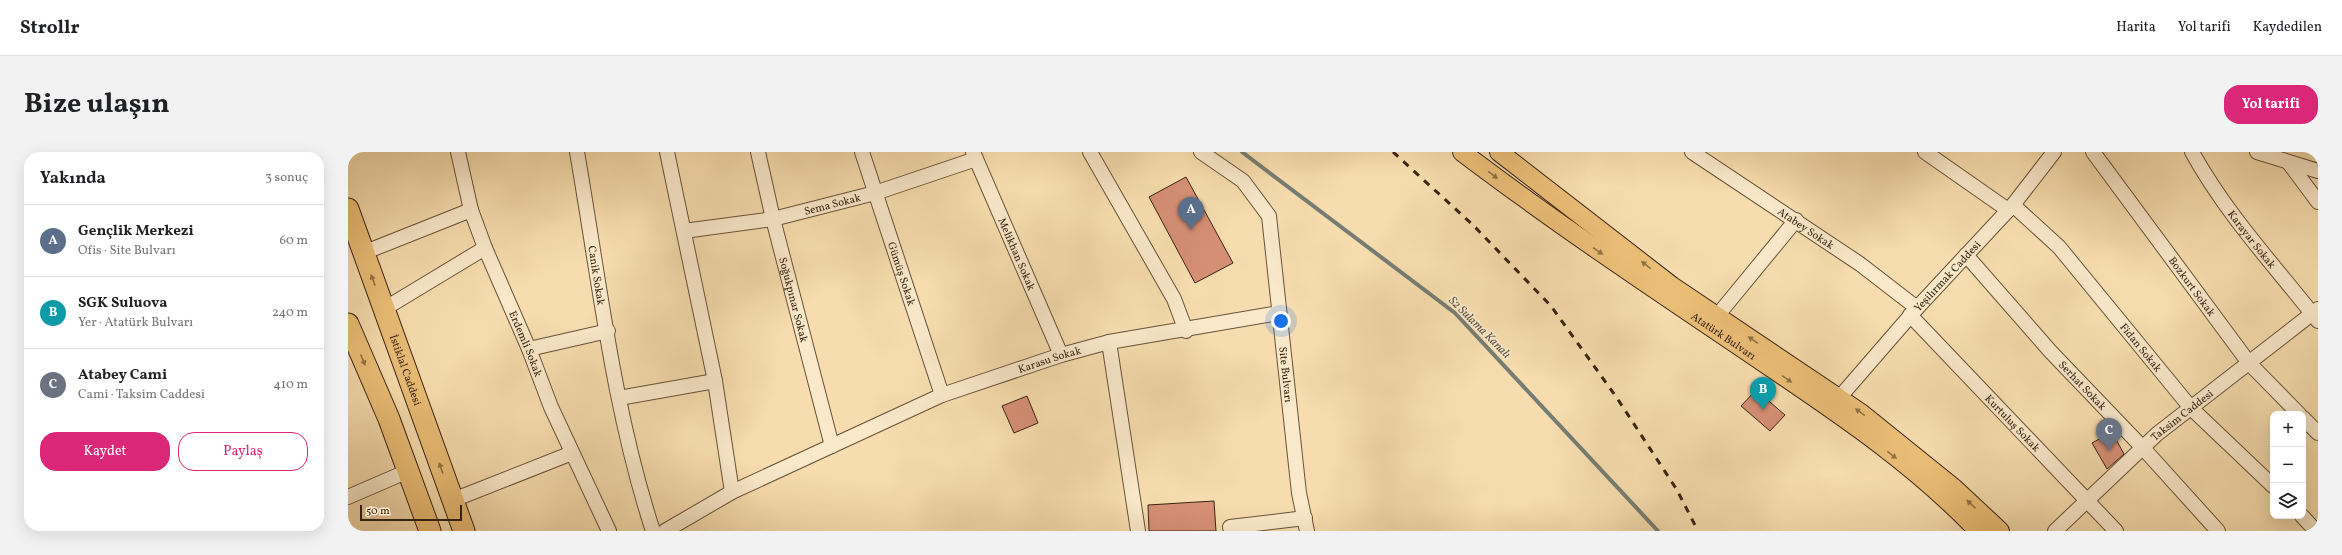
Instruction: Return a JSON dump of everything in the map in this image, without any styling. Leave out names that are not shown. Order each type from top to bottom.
[{"type":"highway","name":"İstiklal Caddesi","points":[[348,209],[464,531]]},
{"type":"highway","points":[[349,331],[389,419],[430,531]]},
{"type":"main road","name":"Atatürk Bulvarı","points":[[1462,152],[1547,217],[1835,403],[1862,413],[1954,488],[2000,531]]},
{"type":"main road","name":"Atatürk Bulvarı","points":[[1499,152],[1672,286],[1717,316],[1835,403],[1946,497],[1978,531]]},
{"type":"street","name":"Erdemli Sokak","points":[[458,152],[470,210],[485,248],[529,349],[551,407],[609,531]]},
{"type":"street","name":"Canik Sokak","points":[[577,152],[619,398],[642,496],[653,531]]},
{"type":"street","points":[[667,152],[716,381],[732,492]]},
{"type":"street","name":"Soğukpınar Sokak","points":[[758,152],[773,219],[832,446]]},
{"type":"street","name":"Gümüş Sokak","points":[[862,152],[942,395]]},
{"type":"street","points":[[1090,152],[1174,299],[1186,331]]},
{"type":"street","name":"Site Bulvarı","points":[[1202,152],[1242,181],[1269,216],[1299,493],[1306,525]]},
{"type":"street","name":"Atabey Sokak","points":[[1692,152],[1860,264],[1914,312]]},
{"type":"street","name":"Fidan Sokak","points":[[1925,152],[2010,208],[2059,247],[2191,408],[2270,483]]},
{"type":"street","name":"Yeşilırmak Caddesi","points":[[1835,403],[1914,312],[2010,208],[2054,152]]},
{"type":"street","name":"Bozkurt Sokak","points":[[2093,152],[2249,363],[2296,411]]},
{"type":"street","name":"Karayar Sokak","points":[[2192,152],[2204,174],[2260,251],[2316,315]]},
{"type":"street","points":[[2257,152],[2318,171]]},
{"type":"street","name":"Sema Sokak","points":[[684,231],[773,219],[875,193],[975,155]]},
{"type":"street","name":"Melikhan Sokak","points":[[975,155],[1061,355]]},
{"type":"street","points":[[2289,163],[2318,202]]},
{"type":"street","points":[[363,254],[470,210]]},
{"type":"street","points":[[1717,316],[1796,220]]},
{"type":"street","points":[[384,309],[485,248]]},
{"type":"street","name":"Serhat Sokak","points":[[1966,255],[2050,350],[2143,448],[2218,531]]},
{"type":"street","name":"Kurtuluş Sokak","points":[[1914,312],[2116,531]]},
{"type":"street","name":"Karasu Sokak","points":[[664,531],[732,492],[942,395],[1061,355],[1109,342],[1186,331],[1279,313]]},
{"type":"street","name":"Taksim Caddesi","points":[[2055,531],[2086,500],[2143,448],[2191,408],[2249,363],[2316,315]]},
{"type":"street","points":[[529,349],[608,331]]},
{"type":"street","points":[[1109,342],[1138,531]]},
{"type":"street","points":[[619,398],[716,381]]},
{"type":"street","points":[[2306,421],[2318,433]]},
{"type":"street","points":[[453,500],[572,453]]},
{"type":"street","points":[[348,497],[408,471]]},
{"type":"street","points":[[2305,519],[2316,531]]},
{"type":"street","points":[[1230,531],[1230,527],[1306,525]]},
{"type":"building","points":[[1186,177],[1233,263],[1195,283],[1149,197]]},
{"type":"building","points":[[1756,390],[1785,415],[1770,431],[1741,406]]},
{"type":"building","points":[[1027,396],[1038,423],[1014,433],[1002,406]]},
{"type":"building","points":[[2112,432],[2124,454],[2107,469],[2092,443]]},
{"type":"building","points":[[1214,501],[1216,531],[1149,531],[1148,505]]},
{"type":"waterway","name":"S2 Sulama Kanalı","points":[[1242,152],[1455,313],[1658,531]]},
{"type":"railway","points":[[1393,152],[1473,225],[1551,306],[1617,398],[1677,490],[1698,531]]},
{"type":"place","name":"Gençlik Merkezi","points":[[1191,230]]},
{"type":"place","name":"SGK Suluova","points":[[1763,410]]},
{"type":"place","name":"Atabey Cami","points":[[2109,451]]}]
